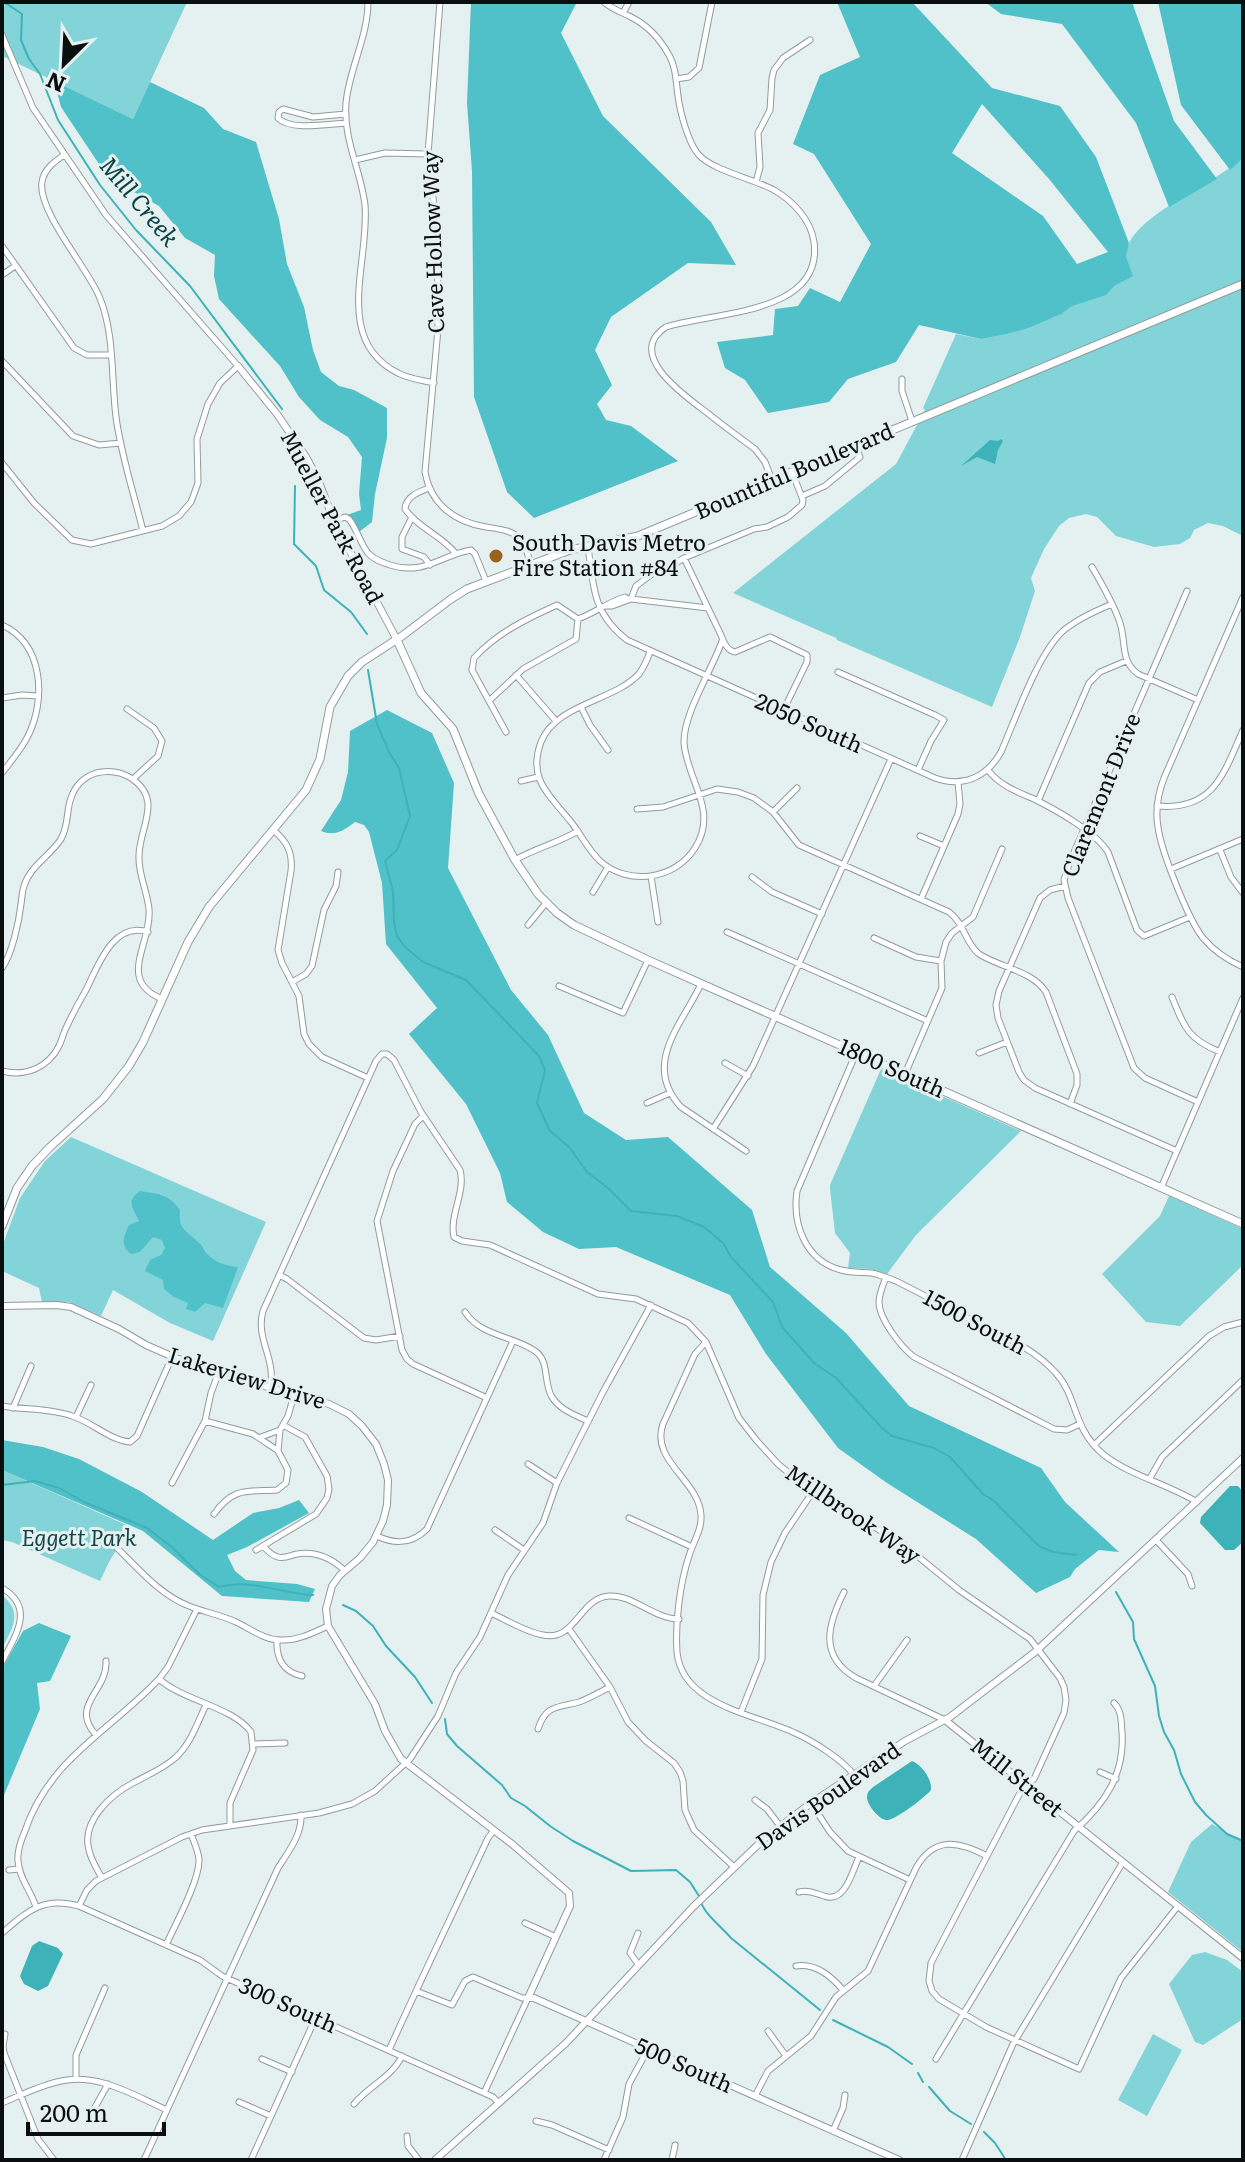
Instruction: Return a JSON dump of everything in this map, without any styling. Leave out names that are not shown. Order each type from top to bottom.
[{"type":"main road","name":"Bountiful Boulevard","points":[[2,1226],[14,1194],[32,1166],[103,1099],[124,1074],[200,920],[302,796],[322,753],[327,715],[337,691],[362,662],[451,599],[486,581],[587,545],[638,536],[1243,284]]},
{"type":"main road","name":"Mueller Park Road","points":[[397,640],[417,686],[448,721],[457,737],[479,794],[515,860],[546,903]]},
{"type":"main road","name":"1800 South","points":[[546,903],[574,925],[648,960],[1243,1224]]},
{"type":"street","points":[[368,2],[366,22],[349,86],[346,114],[365,211],[358,303],[362,333],[376,356],[389,368],[405,376],[434,383]]},
{"type":"street","name":"Cave Hollow Way","points":[[429,487],[425,460],[438,329],[438,270],[428,154],[440,2]]},
{"type":"street","points":[[604,2],[645,25],[655,34],[671,59],[681,112],[695,150],[707,162],[775,191],[791,203],[809,227],[815,248],[812,266],[807,278],[796,290],[776,302],[666,327],[654,338],[651,353],[655,364],[674,387],[760,455],[773,480]]},
{"type":"street","points":[[623,13],[629,2]]},
{"type":"street","points":[[676,79],[689,77],[699,68],[712,2]]},
{"type":"street","name":"Mueller Park Road","points":[[2,35],[33,108],[112,224],[258,389],[296,440],[317,477],[334,521],[397,640]]},
{"type":"street","points":[[756,182],[760,167],[758,133],[770,114],[773,74],[783,58],[810,40]]},
{"type":"street","points":[[346,114],[307,116],[283,109],[278,118],[280,122],[301,125],[346,123]]},
{"type":"street","points":[[355,160],[385,153],[428,154]]},
{"type":"street","points":[[64,155],[45,173],[43,196],[63,239],[99,295],[104,309],[116,417],[143,531]]},
{"type":"street","points":[[2,246],[74,348],[94,356],[111,355]]},
{"type":"street","points":[[2,275],[15,266]]},
{"type":"street","points":[[2,361],[73,436],[99,445],[121,443]]},
{"type":"street","points":[[2,463],[34,503],[72,540],[91,544],[171,521],[191,502],[198,483],[197,439],[208,404],[220,383],[238,366]]},
{"type":"street","points":[[902,379],[903,397],[912,421]]},
{"type":"street","points":[[802,496],[825,486],[860,457],[855,445]]},
{"type":"street","points":[[630,599],[636,586],[656,571],[754,529],[783,520],[802,505],[802,496],[792,472]]},
{"type":"street","points":[[456,554],[405,509],[406,503],[414,495],[429,487],[441,506],[459,520],[505,530],[518,537],[531,564]]},
{"type":"street","points":[[334,521],[345,517],[349,519],[368,552],[379,561],[404,568],[430,565],[468,550],[473,551],[486,581]]},
{"type":"street","points":[[412,517],[403,534],[402,549],[424,557],[430,565]]},
{"type":"street","name":"2050 South","points":[[587,545],[592,585],[607,622],[635,645],[891,759],[943,781],[958,782]]},
{"type":"street","points":[[684,558],[729,650],[735,652],[770,637],[807,655],[807,662],[783,711]]},
{"type":"street","points":[[1092,567],[1122,628],[1126,661],[1134,672],[1198,700]]},
{"type":"street","name":"Claremont Drive","points":[[1187,591],[1067,869],[1065,886],[1134,1068],[1145,1078],[1198,1102]]},
{"type":"street","points":[[690,604],[703,597]]},
{"type":"street","points":[[1243,597],[1164,778],[1157,806],[1159,833],[1198,932],[1228,960],[1243,967]]},
{"type":"street","points":[[578,619],[621,598],[708,608]]},
{"type":"street","points":[[921,899],[959,810],[958,782],[988,770],[1001,752],[1050,645],[1075,622],[1112,604]]},
{"type":"street","points":[[506,732],[472,670],[472,661],[507,630],[557,605],[578,619]]},
{"type":"street","points":[[489,701],[516,675],[576,639],[578,619]]},
{"type":"street","points":[[2,625],[18,635],[33,656],[38,678],[36,711],[28,735],[2,773]]},
{"type":"street","points":[[650,652],[643,668],[632,680],[556,721],[540,745],[537,765],[538,777],[546,793],[591,851],[608,867],[629,876],[667,872],[695,848],[702,833],[705,819],[686,752],[685,735],[689,717],[722,641]]},
{"type":"street","points":[[1038,801],[1089,683],[1100,672],[1126,661]]},
{"type":"street","points":[[838,672],[944,720],[918,770]]},
{"type":"street","points":[[516,675],[556,721]]},
{"type":"street","points":[[2,698],[38,696]]},
{"type":"street","points":[[581,707],[608,750]]},
{"type":"street","points":[[127,709],[154,728],[162,741],[158,756],[133,779]]},
{"type":"street","points":[[1157,806],[1190,803],[1210,793],[1222,777],[1243,730]]},
{"type":"street","points":[[713,1129],[748,1076],[891,759]]},
{"type":"street","points":[[988,770],[1002,784],[1038,801],[1098,839],[1108,852],[1141,935],[1190,917]]},
{"type":"street","points":[[2,968],[9,954],[24,886],[32,871],[63,835],[74,790],[86,778],[100,772],[114,772],[133,779],[143,790],[148,807],[139,857],[149,908],[148,932],[138,976],[147,992],[162,999]]},
{"type":"street","points":[[521,781],[538,777]]},
{"type":"street","points":[[773,812],[797,788]]},
{"type":"street","points":[[637,809],[663,807],[717,789],[732,790],[754,798],[773,812],[799,845],[949,912],[962,926],[977,952],[1035,980],[1046,992],[1077,1074],[1077,1085],[1070,1104]]},
{"type":"street","points":[[270,1388],[272,1367],[262,1340],[261,1322],[265,1305],[368,1078],[326,1060],[313,1049],[304,1034],[300,1000],[280,959],[278,945],[292,859],[286,842],[273,830]]},
{"type":"street","points":[[515,860],[578,831]]},
{"type":"street","points":[[920,836],[944,846]]},
{"type":"street","points":[[1171,869],[1243,839]]},
{"type":"street","points":[[905,1074],[942,988],[943,948],[948,937],[971,920],[1002,849]]},
{"type":"street","points":[[1220,850],[1231,877],[1243,893]]},
{"type":"street","points":[[593,892],[608,867]]},
{"type":"street","points":[[292,982],[306,974],[312,966],[324,910],[338,872]]},
{"type":"street","points":[[651,876],[658,922]]},
{"type":"street","points":[[752,877],[772,892],[822,914]]},
{"type":"street","points":[[1065,886],[1050,890],[1040,898],[999,991],[996,1005],[998,1018],[1017,1068],[1024,1080],[1035,1088],[1177,1151]]},
{"type":"street","points":[[528,925],[546,903]]},
{"type":"street","points":[[2,1071],[25,1073],[48,1061],[60,1045],[107,948],[129,932],[139,929],[148,932]]},
{"type":"street","points":[[727,932],[928,1021]]},
{"type":"street","points":[[874,938],[916,957],[941,961]]},
{"type":"street","points":[[559,986],[623,1013],[648,960]]},
{"type":"street","points":[[701,984],[668,1045],[665,1070],[670,1093],[681,1107],[746,1151]]},
{"type":"street","points":[[1172,997],[1189,1034],[1220,1052]]},
{"type":"street","points":[[1161,1188],[1243,998]]},
{"type":"street","points":[[979,1053],[1007,1042]]},
{"type":"street","name":"Millbrook Way","points":[[368,1078],[378,1057],[384,1053],[394,1060],[423,1116],[461,1172],[452,1229],[454,1237],[490,1245],[598,1294],[629,1296],[688,1323],[706,1342],[739,1418],[771,1458],[814,1490],[904,1545],[959,1590],[1022,1631],[1039,1649],[1063,1683],[1066,1700],[1064,1713],[1040,1767],[1027,1786]]},
{"type":"street","name":"1500 South","points":[[856,1053],[799,1183],[796,1210],[801,1235],[811,1252],[828,1265],[845,1271],[886,1277],[1035,1354],[1060,1378],[1080,1424],[1094,1445],[1116,1463],[1186,1494],[1197,1502]]},
{"type":"street","points":[[725,1063],[748,1076]]},
{"type":"street","points":[[647,1103],[670,1093]]},
{"type":"street","points":[[423,1116],[415,1124],[398,1160],[377,1218],[403,1353],[410,1362],[487,1398]]},
{"type":"street","points":[[279,1275],[364,1338],[381,1340],[400,1336]]},
{"type":"street","points":[[886,1277],[879,1297],[881,1313],[904,1348],[914,1357],[1054,1429],[1067,1430],[1080,1424]]},
{"type":"street","points":[[2,1933],[36,1907],[57,1902],[79,1906],[87,1890],[102,1878],[190,1834],[209,1828],[333,1810],[362,1800],[406,1764],[438,1716],[454,1677],[477,1642],[508,1575],[543,1523],[557,1483],[651,1305]]},
{"type":"street","name":"Lakeview Drive","points":[[2,1306],[71,1307],[172,1357],[324,1402],[345,1411],[362,1426],[376,1444],[384,1464],[388,1489],[386,1513],[377,1536],[334,1582],[326,1609],[328,1626]]},
{"type":"street","points":[[465,1312],[479,1326],[533,1349],[540,1355],[554,1400],[564,1409],[588,1421]]},
{"type":"street","points":[[1094,1445],[1209,1336],[1224,1327],[1243,1322]]},
{"type":"street","points":[[377,1536],[404,1542],[417,1538],[427,1529],[513,1341]]},
{"type":"street","points":[[706,1342],[695,1354],[660,1435],[663,1451],[699,1503],[700,1525],[682,1588],[678,1653],[681,1668],[688,1680],[707,1697],[796,1733],[847,1766],[854,1775]]},
{"type":"street","points":[[2,1406],[52,1411],[76,1417],[122,1441],[130,1442],[137,1436],[172,1357]]},
{"type":"street","points":[[13,1408],[31,1366]]},
{"type":"street","points":[[172,1483],[205,1421],[220,1369]]},
{"type":"street","points":[[1150,1478],[1162,1457],[1243,1380]]},
{"type":"street","points":[[76,1417],[91,1385]]},
{"type":"street","points":[[278,1451],[282,1428],[294,1395]]},
{"type":"street","points":[[205,1421],[239,1428],[260,1437],[278,1451],[288,1470],[284,1486],[236,1494],[214,1514]]},
{"type":"street","points":[[256,1550],[316,1514],[323,1507],[328,1494],[327,1476],[306,1439],[282,1428],[260,1437]]},
{"type":"street","name":"Davis Boulevard","points":[[435,2160],[558,2050],[733,1866],[811,1803],[913,1736],[945,1720],[1039,1649],[1243,1458]]},
{"type":"street","points":[[528,1464],[557,1483]]},
{"type":"street","points":[[741,1712],[762,1659],[763,1595],[771,1562],[785,1533],[814,1490]]},
{"type":"street","points":[[629,1518],[692,1547]]},
{"type":"street","points":[[495,1530],[524,1550]]},
{"type":"street","points":[[1156,1540],[1188,1574],[1192,1586]]},
{"type":"street","points":[[263,1545],[279,1558],[303,1553],[324,1556],[344,1570]]},
{"type":"street","points":[[117,1548],[160,1589],[184,1604],[232,1620],[262,1636],[277,1640],[297,1638],[328,1626],[375,1704],[385,1731],[406,1764],[494,1830],[569,1893],[570,1906],[484,2093]]},
{"type":"street","points":[[2,1588],[17,1601],[21,1616],[17,1632],[2,1662]]},
{"type":"street","name":"Mill Street","points":[[844,1592],[829,1636],[831,1650],[846,1672],[945,1720],[1243,1958]]},
{"type":"street","points":[[491,1613],[543,1635],[556,1635],[569,1629],[592,1602],[609,1596],[623,1598],[668,1619],[679,1619]]},
{"type":"street","points":[[36,1907],[19,1869],[18,1856],[20,1843],[39,1797],[54,1776],[159,1679],[197,1609]]},
{"type":"street","points":[[569,1629],[610,1687],[634,1729],[674,1763],[680,1772],[685,1810],[694,1830],[733,1866]]},
{"type":"street","points":[[277,1640],[285,1669],[302,1676]]},
{"type":"street","points":[[874,1686],[907,1640]]},
{"type":"street","points":[[96,1735],[87,1724],[86,1713],[105,1675],[106,1661]]},
{"type":"street","points":[[159,1679],[170,1688],[242,1721],[251,1732],[253,1750],[230,1803],[230,1825]]},
{"type":"street","points":[[538,1729],[542,1718],[550,1710],[583,1701],[610,1687]]},
{"type":"street","points":[[936,2059],[1074,1831],[1116,1779],[1123,1746],[1120,1710],[1114,1703]]},
{"type":"street","points":[[102,1878],[88,1847],[88,1833],[94,1820],[123,1789],[165,1766],[181,1753],[206,1705]]},
{"type":"street","points":[[254,1744],[285,1743]]},
{"type":"street","points":[[1100,1772],[1116,1779]]},
{"type":"street","points":[[1027,1786],[1021,1791],[931,1963],[928,1976],[935,1995],[963,2014],[1079,2069],[1121,1978],[1178,1906]]},
{"type":"street","points":[[755,1800],[767,1809],[780,1826]]},
{"type":"street","points":[[811,1803],[836,1839],[859,1857],[910,1880]]},
{"type":"street","points":[[144,2160],[278,1868],[294,1843],[301,1825],[301,1815]]},
{"type":"street","points":[[389,2050],[494,1830]]},
{"type":"street","points":[[166,1945],[199,1867],[198,1850],[190,1834]]},
{"type":"street","points":[[755,2096],[768,2071],[815,2032],[836,1997],[862,1978],[870,1968],[910,1880],[925,1855],[942,1845],[963,1845],[987,1856]]},
{"type":"street","points":[[799,1892],[809,1891],[832,1898],[839,1896],[859,1857]]},
{"type":"street","points":[[962,2160],[1015,2040],[1123,1862]]},
{"type":"street","points":[[9,1870],[19,1869]]},
{"type":"street","name":"300 South","points":[[79,1906],[200,1960],[218,1974],[484,2093],[499,2103]]},
{"type":"street","points":[[525,1923],[556,1937]]},
{"type":"street","points":[[638,1933],[630,1953],[638,1964]]},
{"type":"street","points":[[796,1966],[806,1965],[825,1973],[843,1990]]},
{"type":"street","name":"500 South","points":[[416,1991],[452,2005],[465,1981],[477,1978],[522,1998],[534,1998],[833,2131],[880,2156],[899,2160]]},
{"type":"street","points":[[76,2079],[76,2055],[105,1988]]},
{"type":"street","points":[[251,2160],[316,2017]]},
{"type":"street","points":[[768,2031],[786,2056]]},
{"type":"street","points":[[5,2034],[4,2053],[38,2139],[54,2160]]},
{"type":"street","points":[[604,2160],[623,2117],[629,2084],[648,2049]]},
{"type":"street","points":[[354,2104],[392,2071],[402,2056]]},
{"type":"street","points":[[262,2059],[292,2072]]},
{"type":"street","points":[[2,2103],[55,2083],[76,2079],[108,2084],[167,2110]]},
{"type":"street","points":[[94,2109],[108,2084]]},
{"type":"street","points":[[833,2131],[845,2095]]},
{"type":"street","points":[[239,2102],[271,2116]]},
{"type":"street","points":[[536,2121],[609,2150]]},
{"type":"street","points":[[407,2136],[408,2146],[419,2160]]},
{"type":"street","points":[[672,2160],[675,2145]]},
{"type":"green space","points":[[2,2],[187,2],[133,119],[2,56]]},
{"type":"green space","points":[[1243,158],[1243,536],[1223,526],[1208,523],[1194,530],[1190,538],[1180,544],[1154,547],[1116,536],[1097,517],[1086,514],[1069,518],[1059,526],[1044,549],[1031,578],[1035,591],[992,707],[733,593],[896,464],[925,410],[923,408],[956,334],[981,339],[1029,328],[1056,316],[1126,257],[1136,232],[1148,221]]},
{"type":"green space","points":[[881,1069],[1021,1131],[916,1235],[887,1274],[848,1268],[850,1253],[835,1233],[830,1189]]},
{"type":"green space","points":[[71,1137],[266,1222],[213,1341],[170,1323],[113,1290],[101,1316],[69,1302],[42,1302],[39,1288],[2,1271],[2,1247],[20,1198],[45,1161]]},
{"type":"green space","points":[[1169,1196],[1243,1229],[1243,1265],[1180,1326],[1146,1322],[1102,1274],[1160,1216]]},
{"type":"green space","name":"Eggett Park","points":[[2,1470],[131,1527],[100,1581],[2,1540]]},
{"type":"green space","points":[[2,1595],[12,1608],[14,1620],[2,1648]]},
{"type":"green space","points":[[1212,1824],[1243,1842],[1243,1952],[1168,1892],[1191,1842]]},
{"type":"green space","points":[[1205,1952],[1227,1960],[1243,1972],[1243,2019],[1203,2045],[1195,2042],[1169,1984],[1192,1955]]},
{"type":"green space","points":[[1153,2034],[1182,2050],[1147,2116],[1118,2100]]},
{"type":"shaded area","points":[[471,2],[577,2],[561,33],[603,116],[711,222],[736,265],[688,263],[611,317],[595,350],[612,385],[597,404],[606,420],[631,426],[678,461],[534,518],[507,492],[474,397],[472,171],[467,103]]},
{"type":"shaded area","points":[[837,2],[912,2],[992,88],[1060,106],[1096,157],[1129,243],[1126,257],[1133,276],[1114,286],[1106,295],[1072,306],[1029,328],[1006,334],[981,339],[919,325],[896,362],[848,379],[829,402],[768,413],[745,380],[725,368],[717,342],[773,335],[775,309],[798,306],[810,288],[840,302],[871,244],[814,154],[793,144],[820,75],[860,57]],"holes":[[[982,104],[1108,252],[1077,264],[1043,216],[952,153]]]},
{"type":"shaded area","points":[[985,2],[1132,2],[1174,121],[1217,179],[1169,207],[1136,123],[1062,24],[1001,14]]},
{"type":"shaded area","points":[[1158,2],[1243,2],[1243,158],[1230,170],[1181,105]]},
{"type":"shaded area","points":[[54,81],[133,119],[150,82],[204,108],[223,129],[256,142],[279,219],[287,264],[304,307],[321,372],[339,386],[354,390],[387,408],[387,438],[372,522],[359,532],[347,515],[361,510],[362,457],[348,437],[320,420],[299,397],[280,366],[219,299],[214,276],[215,255],[185,238],[159,206],[125,187],[101,167],[61,107]]},
{"type":"shaded area","points":[[990,440],[1003,441],[995,464],[977,457],[961,466]]},
{"type":"shaded area","points":[[387,710],[432,733],[454,783],[448,868],[511,990],[548,1035],[584,1113],[626,1140],[668,1137],[752,1210],[770,1267],[846,1333],[909,1406],[1041,1468],[1065,1502],[1119,1552],[1099,1550],[1075,1569],[1070,1577],[1036,1593],[976,1539],[838,1448],[766,1354],[730,1295],[616,1247],[579,1249],[543,1232],[507,1202],[500,1173],[466,1104],[409,1034],[437,1008],[386,944],[382,883],[369,832],[364,825],[355,822],[335,833],[321,831],[341,800],[348,772],[350,731]]},
{"type":"shaded area","points":[[140,1191],[172,1201],[180,1210],[182,1226],[207,1254],[222,1264],[238,1267],[223,1308],[205,1303],[195,1312],[186,1309],[188,1303],[174,1297],[164,1289],[163,1280],[145,1271],[150,1260],[161,1255],[165,1248],[162,1240],[153,1237],[140,1252],[131,1254],[127,1250],[124,1240],[129,1225],[139,1221],[132,1202]]},
{"type":"shaded area","points":[[2,1440],[43,1447],[79,1459],[142,1492],[213,1540],[253,1513],[299,1500],[309,1513],[227,1555],[235,1571],[246,1580],[297,1584],[315,1589],[309,1602],[222,1596],[143,1531],[2,1470]]},
{"type":"shaded area","points":[[1230,1486],[1238,1486],[1243,1492],[1243,1542],[1234,1550],[1225,1550],[1200,1523],[1201,1517]]},
{"type":"shaded area","points":[[39,1623],[71,1636],[50,1681],[37,1683],[40,1709],[4,1795],[2,1669],[23,1631]]},
{"type":"shaded area","points":[[912,1761],[926,1773],[931,1790],[898,1816],[888,1820],[881,1818],[870,1805],[868,1793]]},
{"type":"shaded area","points":[[39,1941],[58,1948],[63,1954],[48,1986],[38,1991],[24,1984],[20,1976],[32,1946]]},
{"type":"waterway","name":"Mill Creek","points":[[4,2],[22,14],[21,40],[29,59],[40,74],[58,120],[100,185],[136,230],[190,286],[282,409]]},
{"type":"waterway","name":"Mill Creek","points":[[295,486],[294,544],[316,566],[324,590],[351,612],[367,634]]},
{"type":"waterway","points":[[368,670],[377,724],[399,768],[410,816],[397,850],[385,861],[393,891],[397,936],[423,962],[466,980],[539,1056],[545,1070],[537,1103],[550,1131],[569,1147],[587,1172],[631,1211],[677,1216],[704,1227],[723,1243],[731,1257],[773,1302],[782,1327],[814,1363],[836,1378],[882,1428],[892,1436],[934,1448],[950,1457],[983,1494],[1039,1546],[1053,1552],[1076,1555]]},
{"type":"waterway","points":[[2,1485],[35,1481],[59,1488],[84,1502],[147,1528],[199,1574],[219,1587],[243,1584],[313,1595]]},
{"type":"waterway","points":[[1116,1592],[1133,1622],[1134,1639],[1155,1686],[1164,1732],[1195,1802],[1227,1834],[1243,1841]]},
{"type":"waterway","points":[[343,1605],[356,1611],[373,1626],[432,1703]]},
{"type":"waterway","points":[[445,1719],[447,1734],[457,1746],[502,1785],[511,1798],[550,1826],[631,1871],[676,1870],[690,1882],[699,1896]]},
{"type":"waterway","points":[[701,1902],[731,1938],[820,2010]]},
{"type":"waterway","points":[[833,2020],[888,2047],[912,2064]]},
{"type":"waterway","points":[[918,2073],[923,2082]]},
{"type":"waterway","points":[[929,2087],[950,2111],[971,2124]]},
{"type":"waterway","points":[[984,2132],[1006,2160]]},
{"type":"place","name":"South Davis Metro Fire Station #84","points":[[496,556]]}]
